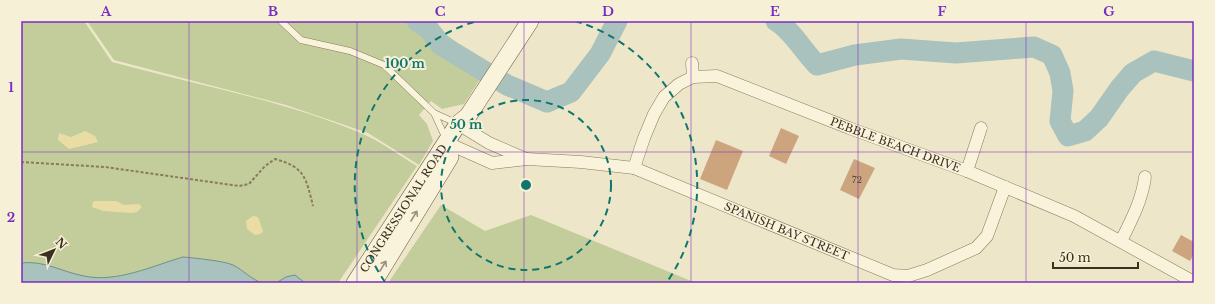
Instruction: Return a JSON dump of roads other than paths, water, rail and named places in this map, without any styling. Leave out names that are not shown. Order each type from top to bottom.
[{"type":"main road","name":"CONGRESSIONAL ROAD","points":[[355,283],[452,144],[479,98],[530,21]]},
{"type":"main road","name":"CONGRESSIONAL ROAD","points":[[373,283],[452,144]]},
{"type":"street","points":[[634,168],[644,138],[664,97],[693,76],[692,63]]},
{"type":"street","name":"PEBBLE BEACH DRIVE","points":[[693,76],[717,76],[849,128],[967,171],[1074,216],[1194,282]]},
{"type":"street","name":"SPANISH BAY STREET","points":[[465,124],[527,160]]},
{"type":"street","points":[[967,171],[981,128]]},
{"type":"street","name":"SPANISH BAY STREET","points":[[452,144],[492,163],[527,160],[581,162],[634,168],[893,275],[908,276],[927,270],[976,248],[987,236],[1005,187]]},
{"type":"street","points":[[1121,241],[1138,208],[1143,193],[1145,177]]},
{"type":"lane","points":[[281,21],[301,40],[350,51],[384,65],[433,111],[452,144]]},
{"type":"lane","points":[[433,111],[465,124]]},
{"type":"water","points":[[183,257],[233,265],[262,283],[21,283],[21,263],[37,263],[96,278],[122,275]]},
{"type":"water","points":[[295,275],[305,283],[276,283],[286,277]]},
{"type":"waterway","points":[[417,21],[427,27],[441,45],[507,85],[547,102],[571,92],[600,54],[617,21]]},
{"type":"waterway","points":[[776,21],[787,29],[817,65],[855,55],[901,49],[956,53],[1034,47],[1052,55],[1060,73],[1063,91],[1060,121],[1068,136],[1085,131],[1099,118],[1120,88],[1133,73],[1154,61],[1194,71]]}]
